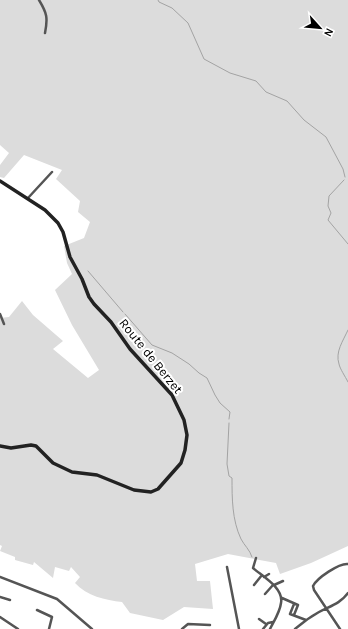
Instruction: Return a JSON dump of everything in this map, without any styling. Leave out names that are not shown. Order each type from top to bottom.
[{"type":"street","points":[[39,0],[45,10],[47,18],[45,33]]},
{"type":"street","points":[[28,198],[52,172]]},
{"type":"street","name":"Route de Berzet","points":[[0,182],[28,198],[45,210],[58,223],[63,232],[70,256],[82,279],[89,297],[111,322],[130,349],[172,395],[186,430],[184,458],[178,468],[158,489],[151,492],[134,490],[97,475],[72,472],[53,463],[36,446],[32,445],[11,448],[0,446]]},
{"type":"street","points":[[0,314],[4,324]]},
{"type":"street","points":[[256,558],[252,568],[278,589],[282,601],[270,629]]},
{"type":"street","points":[[340,629],[314,590],[313,586],[334,569],[343,564],[348,564]]},
{"type":"street","points":[[227,567],[239,629]]},
{"type":"street","points":[[254,584],[263,576],[269,574]]},
{"type":"street","points":[[0,577],[57,599],[92,629]]},
{"type":"street","points":[[265,594],[273,585],[283,581]]},
{"type":"street","points":[[295,629],[306,620],[337,604],[348,593]]},
{"type":"street","points":[[0,598],[10,600]]},
{"type":"street","points":[[281,598],[298,606],[294,615]]},
{"type":"street","points":[[294,604],[290,612],[306,620]]},
{"type":"street","points":[[36,610],[52,617],[49,629]]},
{"type":"street","points":[[0,617],[18,629]]},
{"type":"street","points":[[259,619],[266,624]]},
{"type":"street","points":[[263,629],[266,624],[273,622]]},
{"type":"street","points":[[182,629],[188,624],[210,624]]},
{"type":"shaded area","points":[[0,0],[348,0],[348,546],[311,563],[280,574],[276,563],[228,554],[195,564],[197,581],[210,581],[213,609],[184,607],[163,620],[130,613],[122,602],[103,599],[85,591],[75,583],[80,577],[71,567],[69,571],[55,567],[53,578],[34,562],[33,565],[15,560],[15,557],[0,551],[2,546],[0,545],[0,318],[9,317],[22,301],[33,315],[63,341],[53,349],[88,378],[99,370],[72,325],[55,290],[72,274],[67,263],[64,246],[84,238],[90,222],[78,212],[80,201],[56,179],[62,170],[24,155],[4,178],[0,177],[0,165],[9,153],[0,145]]},
{"type":"waterway","points":[[158,0],[159,2],[172,8],[188,23],[204,59],[230,73],[256,81],[266,92],[287,101],[304,120],[326,137],[343,169],[345,177]]},
{"type":"waterway","points":[[344,180],[329,196],[328,206],[331,213],[328,220],[348,244]]},
{"type":"waterway","points":[[88,271],[123,312]]},
{"type":"waterway","points":[[125,314],[152,345],[172,353],[207,378],[220,403],[230,412],[229,419]]},
{"type":"waterway","points":[[348,330],[338,355],[341,370],[348,382]]},
{"type":"waterway","points":[[229,423],[227,464],[229,476],[232,478],[234,517],[241,539],[252,557]]}]
